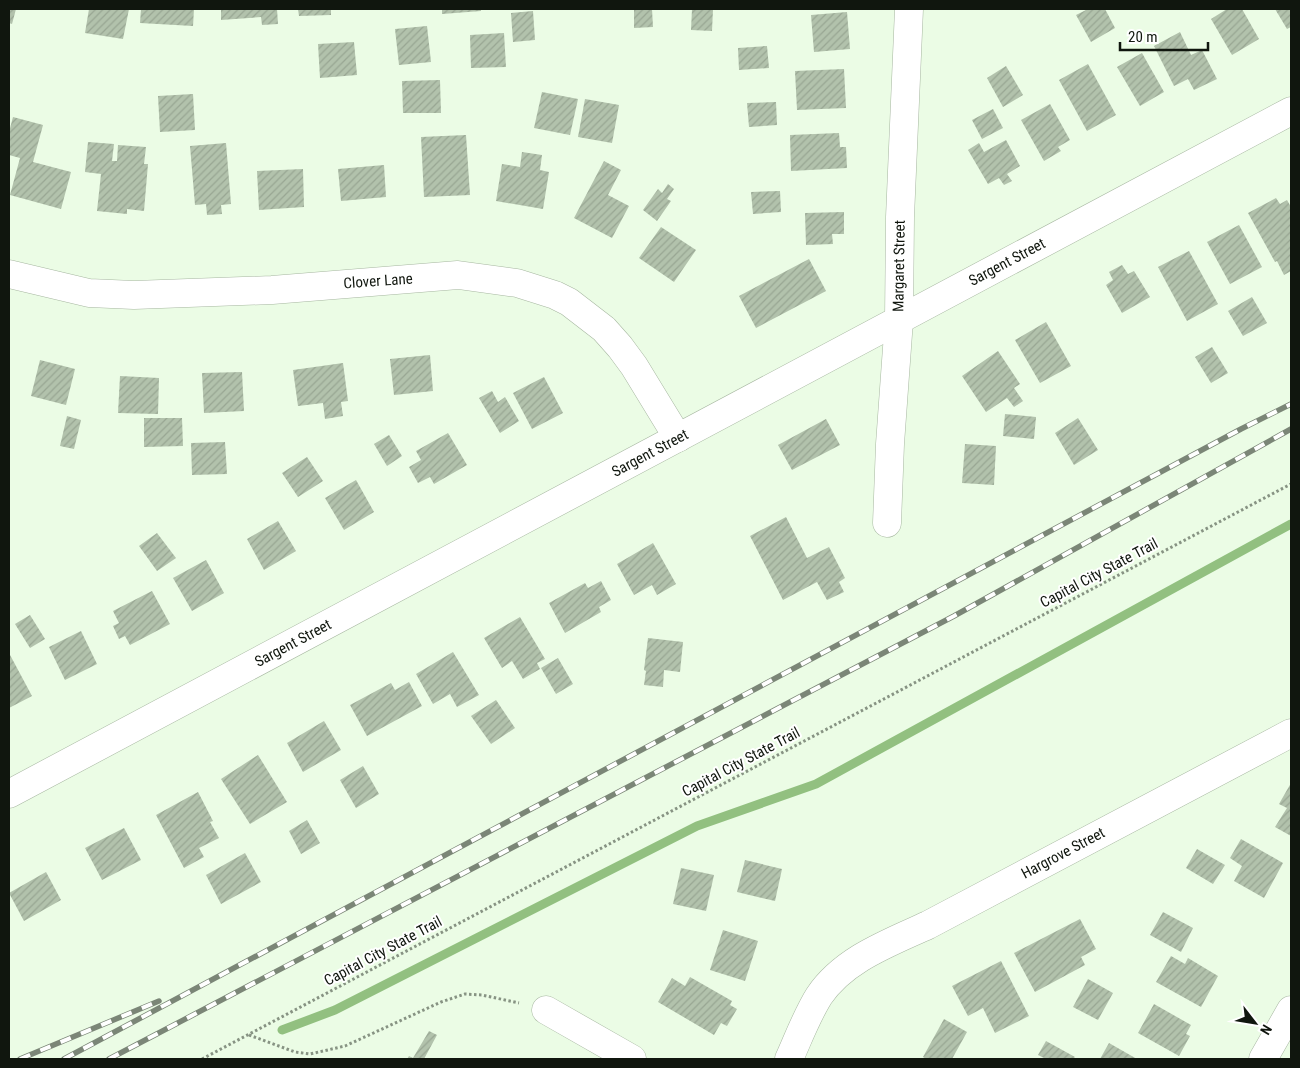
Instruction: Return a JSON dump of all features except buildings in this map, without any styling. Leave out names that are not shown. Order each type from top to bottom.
[{"type":"street","name":"Margaret Street","points":[[887,523],[890,444],[899,320],[900,217],[909,9]]},
{"type":"street","name":"Sargent Street","points":[[9,794],[1291,110]]},
{"type":"street","name":"Clover Lane","points":[[9,274],[89,293],[134,295],[272,290],[458,275],[517,283],[555,295],[569,302],[604,329],[634,366],[678,438]]},
{"type":"street","name":"Hargrove Street","points":[[789,1059],[819,997],[837,976],[848,967],[870,953],[1291,733]]},
{"type":"street","points":[[546,1010],[632,1059]]},
{"type":"street","points":[[1263,1059],[1291,1010]]},
{"type":"path","name":"Capital City State Trail","points":[[202,1059],[1291,484]]},
{"type":"path","points":[[248,1034],[295,1052],[310,1054],[345,1046],[441,1002],[465,994],[482,995],[546,1010]]},
{"type":"waterway","points":[[282,1030],[335,1010],[697,826],[816,784],[1291,524]]},
{"type":"railway","points":[[64,1059],[1291,404]]},
{"type":"railway","points":[[109,1059],[954,616],[1291,429]]},
{"type":"railway","points":[[20,1059],[159,1001]]}]
